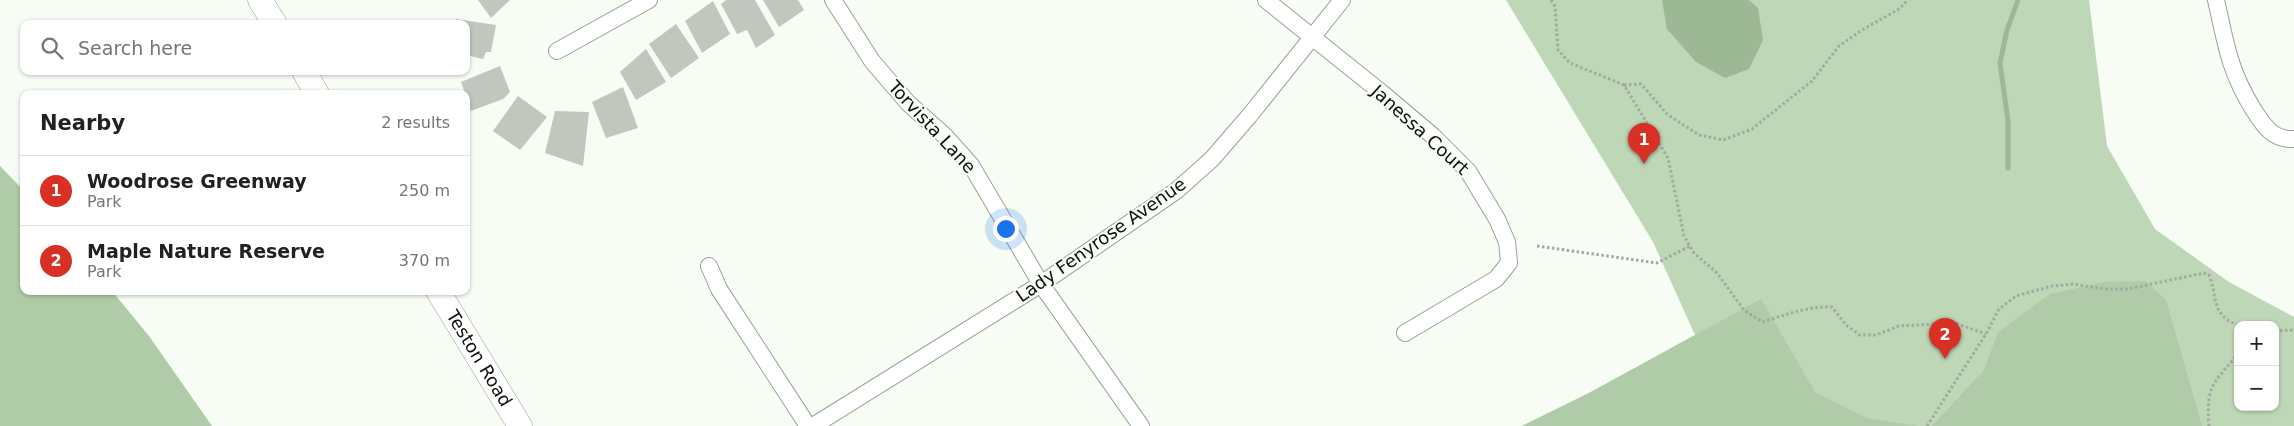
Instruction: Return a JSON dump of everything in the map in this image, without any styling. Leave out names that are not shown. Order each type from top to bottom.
[{"type":"main road","points":[[260,0],[272,20]]},
{"type":"main road","points":[[306,75],[315,90]]},
{"type":"main road","name":"Teston Road","points":[[440,295],[520,426]]},
{"type":"street","points":[[557,51],[649,0]]},
{"type":"street","name":"Torvista Lane","points":[[833,0],[872,61],[908,103],[944,136],[971,165],[1041,284],[1141,426]]},
{"type":"street","name":"Janessa Court","points":[[1266,0],[1433,136],[1468,171],[1498,219],[1507,242],[1509,264],[1496,278],[1405,333]]},
{"type":"street","name":"Lady Fenyrose Avenue","points":[[813,426],[1041,284],[1176,191],[1205,165],[1250,115],[1342,0]]},
{"type":"street","points":[[2216,0],[2229,61],[2241,89],[2268,131],[2280,138],[2294,139]]},
{"type":"street","points":[[709,266],[719,289],[808,426]]},
{"type":"path","points":[[1551,0],[1555,6],[1558,50],[1570,63],[1624,85],[1641,84],[1668,115],[1699,135],[1723,140],[1752,129],[1812,82],[1839,46],[1862,30],[1899,9],[1908,0]]},
{"type":"path","points":[[1624,85],[1668,158],[1684,236],[1694,253],[1717,273],[1744,310],[1762,322],[1798,310],[1817,306],[1832,307],[1846,325],[1860,335],[1876,335],[1899,326],[1955,323],[1986,334]]},
{"type":"path","points":[[1537,246],[1657,263],[1690,246]]},
{"type":"path","points":[[1927,426],[2000,309],[2016,296],[2033,290],[2073,284],[2106,289],[2128,288],[2204,273],[2209,275],[2211,280],[2216,307],[2224,317],[2234,323]]},
{"type":"path","points":[[2279,331],[2294,330]]},
{"type":"path","points":[[2209,426],[2208,409],[2213,384],[2234,358]]},
{"type":"shaded area","points":[[1506,0],[2089,0],[2107,146],[2155,229],[2229,282],[2294,317],[2294,426],[1522,426],[1589,393],[1695,335],[1653,242]]},
{"type":"shaded area","points":[[1662,0],[1749,0],[1758,8],[1763,40],[1749,69],[1725,78],[1696,62],[1667,29]]},
{"type":"shaded area","points":[[0,166],[20,187],[20,295],[115,295],[149,336],[212,426],[0,426]]},
{"type":"shaded area","points":[[2145,281],[2166,300],[2202,426],[1932,426],[1984,370],[1998,332],[2050,294],[2105,282]]},
{"type":"shaded area","points":[[1761,299],[1815,392],[1866,418],[1918,426],[1522,426],[1589,393]]},
{"type":"building","points":[[478,0],[510,0],[491,18]]},
{"type":"building","points":[[726,0],[755,0],[775,35],[756,48],[747,30],[737,34],[721,4]]},
{"type":"building","points":[[763,0],[798,0],[804,10],[779,27]]},
{"type":"building","points":[[713,1],[730,34],[702,53],[685,21]]},
{"type":"building","points":[[470,21],[496,25],[491,52],[486,52],[483,59],[470,56]]},
{"type":"building","points":[[676,24],[699,58],[671,78],[649,44]]},
{"type":"building","points":[[646,49],[666,82],[636,100],[620,72]]},
{"type":"building","points":[[500,66],[510,92],[503,99],[471,111],[470,90],[464,90],[461,82]]},
{"type":"building","points":[[623,87],[638,128],[606,138],[592,102]]},
{"type":"building","points":[[518,96],[547,117],[520,150],[493,131]]},
{"type":"building","points":[[555,111],[589,112],[583,166],[545,153]]},
{"type":"waterway","points":[[2008,168],[2008,121],[2000,63],[2007,30],[2018,0]]},
{"type":"place","name":"Woodrose Greenway","points":[[1644,164]]},
{"type":"place","name":"Maple Nature Reserve","points":[[1945,359]]}]
